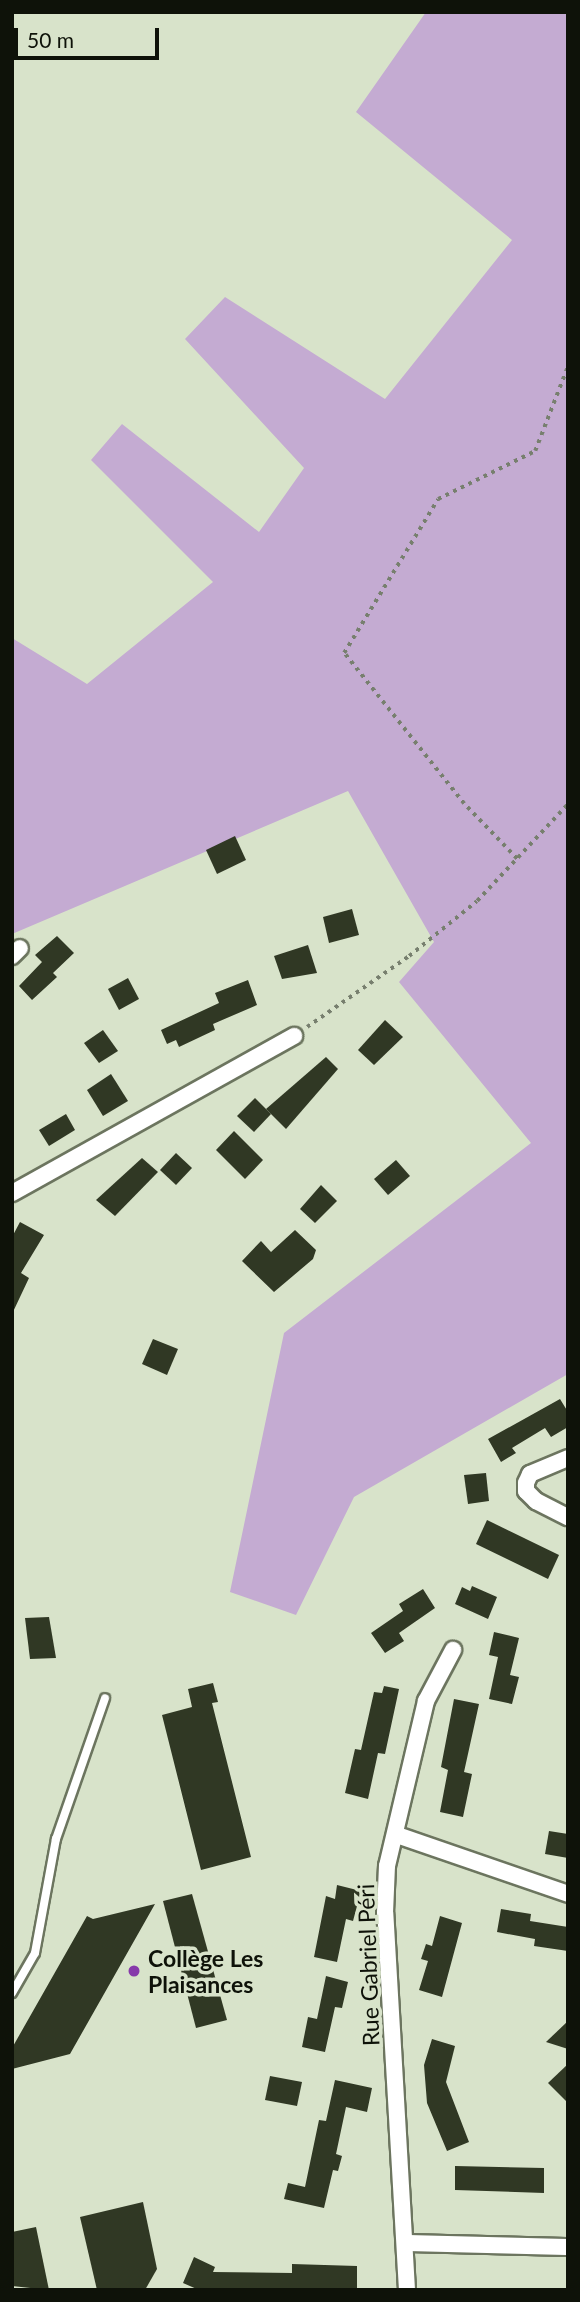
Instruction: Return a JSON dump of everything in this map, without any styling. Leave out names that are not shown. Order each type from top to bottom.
[{"type":"street","points":[[12,1193],[294,1036]]},
{"type":"street","points":[[568,1458],[530,1475],[526,1491],[536,1502],[568,1517]]},
{"type":"street","name":"Rue Gabriel Péri","points":[[407,2290],[385,1913],[387,1866],[397,1835],[426,1701],[453,1650]]},
{"type":"street","points":[[397,1835],[568,1894]]},
{"type":"street","points":[[406,2243],[568,2247]]},
{"type":"lane","points":[[12,1993],[35,1953],[56,1839],[104,1698]]},
{"type":"path","points":[[517,859],[464,804],[372,692],[344,653],[438,499],[535,451],[568,366]]},
{"type":"path","points":[[294,1036],[409,956],[477,901],[568,804]]},
{"type":"shaded area","points":[[426,12],[568,12],[568,1374],[354,1497],[296,1615],[230,1592],[284,1333],[531,1143],[399,982],[434,942],[348,791],[12,934],[12,638],[87,684],[213,582],[91,460],[122,424],[259,532],[304,468],[185,339],[225,297],[385,399],[512,240],[356,112]]},
{"type":"building","points":[[235,836],[246,860],[217,874],[206,850]]},
{"type":"building","points":[[352,909],[359,935],[329,943],[323,917]]},
{"type":"building","points":[[57,936],[74,953],[53,973],[57,977],[32,1000],[19,986],[42,962],[35,955]]},
{"type":"building","points":[[308,945],[317,973],[282,979],[274,956]]},
{"type":"building","points":[[128,978],[139,999],[119,1010],[108,989]]},
{"type":"building","points":[[248,980],[257,1005],[213,1024],[215,1030],[179,1047],[176,1040],[167,1044],[161,1030],[219,1003],[215,993]]},
{"type":"building","points":[[385,1020],[403,1037],[374,1065],[358,1050]]},
{"type":"building","points":[[103,1030],[118,1051],[99,1063],[84,1043]]},
{"type":"building","points":[[326,1057],[338,1069],[286,1129],[266,1109]]},
{"type":"building","points":[[111,1074],[128,1101],[103,1116],[87,1090]]},
{"type":"building","points":[[255,1098],[271,1114],[254,1132],[237,1116]]},
{"type":"building","points":[[66,1114],[75,1130],[49,1146],[39,1130]]},
{"type":"building","points":[[234,1131],[263,1160],[245,1179],[216,1150]]},
{"type":"building","points":[[176,1153],[192,1168],[176,1185],[160,1170]]},
{"type":"building","points":[[142,1158],[158,1172],[115,1216],[96,1200]]},
{"type":"building","points":[[396,1160],[410,1176],[388,1195],[374,1179]]},
{"type":"building","points":[[321,1185],[337,1201],[315,1223],[300,1209]]},
{"type":"building","points":[[20,1222],[44,1235],[21,1273],[29,1278],[12,1314],[12,1237]]},
{"type":"building","points":[[295,1230],[316,1250],[313,1259],[274,1292],[242,1261],[261,1241],[271,1252]]},
{"type":"building","points":[[153,1339],[178,1349],[167,1375],[142,1364]]},
{"type":"building","points":[[560,1399],[568,1412],[568,1427],[551,1437],[545,1428],[512,1448],[516,1453],[501,1462],[488,1439]]},
{"type":"building","points":[[486,1473],[489,1501],[468,1504],[464,1475]]},
{"type":"building","points":[[487,1520],[559,1555],[548,1579],[476,1544]]},
{"type":"building","points":[[472,1586],[497,1597],[488,1619],[455,1604],[462,1587],[470,1591]]},
{"type":"building","points":[[423,1589],[435,1608],[399,1633],[404,1641],[385,1653],[371,1633],[403,1611],[399,1604]]},
{"type":"building","points":[[49,1617],[56,1658],[30,1659],[25,1618]]},
{"type":"building","points":[[494,1632],[519,1638],[510,1675],[519,1677],[512,1704],[489,1699],[498,1657],[489,1655]]},
{"type":"building","points":[[213,1683],[218,1702],[212,1703],[251,1857],[201,1870],[162,1715],[192,1707],[188,1689]]},
{"type":"building","points":[[384,1686],[399,1689],[385,1754],[378,1753],[368,1799],[345,1793],[355,1749],[361,1750],[374,1692],[382,1693]]},
{"type":"building","points":[[454,1699],[479,1704],[464,1772],[472,1774],[463,1817],[440,1812],[448,1770],[441,1767]]},
{"type":"building","points":[[549,1831],[568,1834],[568,1858],[545,1854]]},
{"type":"building","points":[[337,1885],[361,1891],[353,1921],[346,1919],[337,1962],[314,1957],[326,1896],[335,1899]]},
{"type":"building","points":[[192,1894],[227,2020],[196,2028],[163,1901]]},
{"type":"building","points":[[155,1904],[70,2054],[12,2069],[12,2048],[87,1916],[93,1919]]},
{"type":"building","points":[[501,1909],[531,1914],[530,1921],[568,1927],[568,1951],[534,1946],[535,1939],[497,1932]]},
{"type":"building","points":[[440,1916],[462,1923],[442,1997],[419,1990],[428,1961],[421,1959],[426,1944],[432,1946]]},
{"type":"building","points":[[326,1976],[348,1982],[342,2008],[335,2007],[325,2052],[302,2047],[308,2017],[317,2019]]},
{"type":"building","points":[[568,2021],[568,2049],[546,2042]]},
{"type":"building","points":[[432,2039],[455,2046],[446,2082],[469,2142],[447,2151],[427,2103],[424,2065]]},
{"type":"building","points":[[568,2064],[568,2103],[548,2083]]},
{"type":"building","points":[[270,2076],[302,2082],[297,2106],[265,2100]]},
{"type":"building","points":[[335,2080],[372,2088],[367,2112],[346,2107],[336,2154],[342,2156],[338,2171],[333,2170],[324,2208],[284,2199],[288,2183],[305,2187],[319,2120],[326,2121]]},
{"type":"building","points":[[455,2166],[544,2168],[544,2193],[455,2190]]},
{"type":"building","points":[[143,2202],[157,2269],[145,2290],[97,2290],[80,2217]]},
{"type":"building","points":[[36,2227],[49,2290],[12,2286],[12,2232]]},
{"type":"building","points":[[194,2257],[215,2267],[213,2272],[292,2273],[292,2264],[357,2266],[357,2290],[199,2290],[183,2283]]},
{"type":"place","name":"Collège Les Plaisances","points":[[134,1971]]}]
